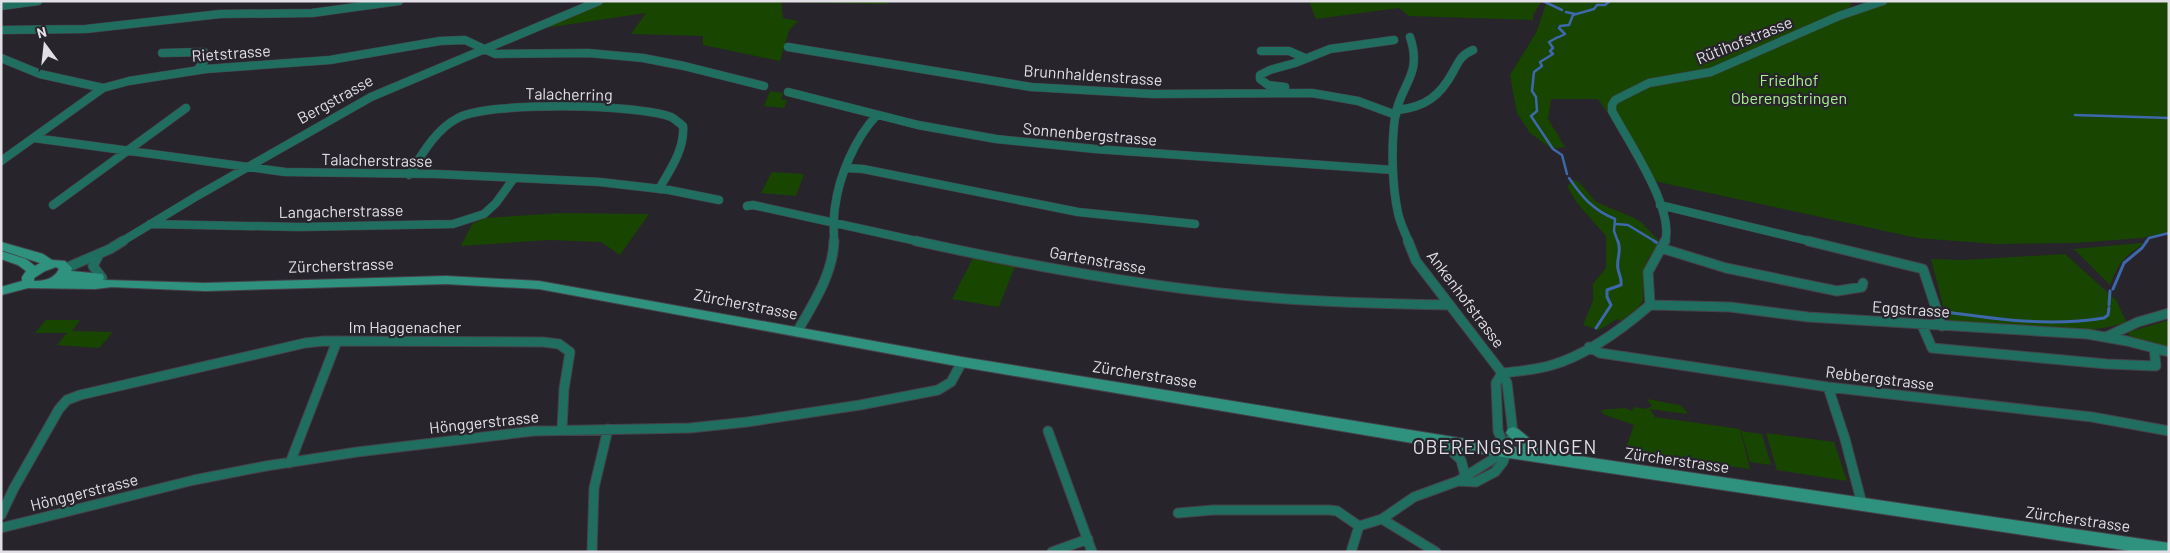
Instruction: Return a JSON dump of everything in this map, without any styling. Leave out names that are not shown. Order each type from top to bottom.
[{"type":"main road","name":"Zürcherstrasse","points":[[1,246],[38,257],[50,264],[61,264],[65,271],[107,280],[205,287],[446,280],[510,283],[587,293],[962,362],[1442,442],[2169,550]]},
{"type":"main road","points":[[1,255],[22,262],[34,271]]},
{"type":"main road","points":[[1,291],[28,284],[27,280],[34,271],[50,264]]},
{"type":"main road","name":"Zürcherstrasse","points":[[48,284],[65,271]]},
{"type":"main road","name":"Zürcherstrasse","points":[[28,284],[36,286],[48,284],[95,285],[107,280]]},
{"type":"main road","points":[[1514,434],[1542,457]]},
{"type":"street","points":[[1,6],[38,1]]},
{"type":"street","points":[[1,30],[86,30],[220,14],[320,12],[398,1]]},
{"type":"street","name":"Bergstrasse","points":[[65,271],[100,254],[371,97],[600,1]]},
{"type":"street","name":"Rütihofstrasse","points":[[1650,305],[1646,277],[1649,266],[1661,248],[1666,231],[1654,187],[1612,111],[1612,105],[1615,100],[1649,82],[1711,72],[1839,16],[1883,1]]},
{"type":"street","name":"Ankenhofstrasse","points":[[1410,37],[1416,64],[1397,112],[1393,170],[1395,199],[1405,235],[1416,261],[1502,373]]},
{"type":"street","name":"Rietstrasse","points":[[2,160],[103,88],[144,76],[198,69],[330,60],[424,43],[452,40],[471,40],[493,54],[587,53],[633,57],[715,73],[764,86]]},
{"type":"street","points":[[1333,95],[1320,88],[1268,85],[1260,78],[1260,75],[1264,71],[1290,65],[1336,48],[1382,44],[1394,40]]},
{"type":"street","name":"Brunnhaldenstrasse","points":[[788,47],[1064,90],[1153,94],[1290,91],[1333,95],[1397,112]]},
{"type":"street","points":[[1397,112],[1416,108],[1435,98],[1442,92],[1463,54],[1473,50]]},
{"type":"street","points":[[1260,51],[1289,51],[1305,58]]},
{"type":"street","points":[[162,53],[204,52],[208,56],[198,69]]},
{"type":"street","points":[[1,58],[40,74],[103,88]]},
{"type":"street","name":"Sonnenbergstrasse","points":[[788,92],[877,115],[950,131],[1022,142],[1095,150],[1393,170]]},
{"type":"street","name":"Talacherring","points":[[409,175],[416,162],[445,126],[463,116],[480,111],[514,108],[586,107],[668,115],[679,120],[683,125],[684,136],[659,189]]},
{"type":"street","points":[[54,205],[186,108]]},
{"type":"street","points":[[797,332],[826,278],[832,256],[837,191],[871,119],[877,115]]},
{"type":"street","name":"Talacherstrasse","points":[[34,138],[247,168],[304,172],[600,182],[659,189],[720,200]]},
{"type":"street","points":[[848,168],[863,169],[1078,212],[1195,224]]},
{"type":"street","name":"Langacherstrasse","points":[[150,224],[278,227],[463,223],[488,212],[496,206],[514,178]]},
{"type":"street","name":"Gartenstrasse","points":[[747,206],[753,205],[1006,260],[1176,288],[1362,304],[1450,305]]},
{"type":"street","points":[[1660,205],[1923,269],[1942,326]]},
{"type":"street","points":[[1661,248],[1726,268],[1837,291],[1856,289],[1862,286],[1863,283]]},
{"type":"street","points":[[100,254],[93,266],[107,280]]},
{"type":"street","points":[[1502,373],[1540,368],[1558,363],[1589,347],[1640,314],[1650,305]]},
{"type":"street","name":"Eggstrasse","points":[[1650,305],[1730,308],[1808,317],[2087,334],[2169,352]]},
{"type":"street","points":[[2106,337],[2128,327],[2169,313]]},
{"type":"street","points":[[1922,325],[1932,348],[2107,364],[2156,366],[2154,348]]},
{"type":"street","points":[[1,516],[14,488],[55,416],[68,400],[80,395],[271,350],[324,341],[337,342]]},
{"type":"street","name":"Im Haggenacher","points":[[290,463],[337,342],[546,342],[559,344],[570,352],[564,389],[562,429]]},
{"type":"street","name":"Rebbergstrasse","points":[[1589,347],[1600,353],[1828,387],[2092,417],[2169,430]]},
{"type":"street","name":"Hönggerstrasse","points":[[1,528],[194,480],[290,463],[455,439],[562,429],[671,429],[747,422],[924,393],[947,386],[962,362]]},
{"type":"street","points":[[1359,526],[1382,519],[1414,498],[1462,478],[1476,482],[1488,477],[1503,462],[1514,434],[1507,383],[1502,373]]},
{"type":"street","points":[[1502,373],[1496,383],[1498,431],[1506,451]]},
{"type":"street","points":[[1828,387],[1845,439],[1862,504]]},
{"type":"street","points":[[592,552],[594,488],[608,429]]},
{"type":"street","points":[[1048,431],[1092,552]]},
{"type":"street","points":[[1442,442],[1462,460],[1465,468],[1462,478]]},
{"type":"street","points":[[1178,514],[1213,510],[1329,510],[1337,511],[1359,526]]},
{"type":"street","points":[[1382,519],[1436,552]]},
{"type":"street","points":[[1351,552],[1359,526]]},
{"type":"street","points":[[1052,552],[1088,539]]},
{"type":"green space","points":[[605,1],[888,1],[887,4],[781,2],[783,18],[798,21],[789,30],[780,61],[703,45],[703,36],[631,34],[646,13],[538,29]]},
{"type":"green space","points":[[1309,1],[1542,1],[1533,15],[1533,20],[1409,16],[1399,8],[1316,19]]},
{"type":"green space","name":"Friedhof Oberengstringen","points":[[1547,1],[1851,1],[1851,6],[1838,19],[1888,1],[2169,1],[2169,232],[2142,238],[2075,243],[1995,244],[1917,238],[1654,181],[1598,99],[1551,99],[1548,119],[1565,147],[1552,149],[1530,133],[1517,113],[1510,75],[1536,33]]},
{"type":"green space","points":[[770,91],[783,93],[781,99],[787,100],[784,108],[764,106]]},
{"type":"green space","points":[[772,172],[804,174],[796,196],[761,193]]},
{"type":"green space","points":[[1568,178],[1579,182],[1596,202],[1641,222],[1660,242],[1648,259],[1643,272],[1643,301],[1636,310],[1620,321],[1617,319],[1599,330],[1583,325],[1593,301],[1593,284],[1606,268],[1606,236],[1577,203],[1567,186],[1571,183]]},
{"type":"green space","points":[[562,213],[649,214],[620,255],[601,242],[549,240],[461,246],[472,224],[485,218]]},
{"type":"green space","points":[[2143,244],[2122,261],[2110,285],[2074,249]]},
{"type":"green space","points":[[2065,254],[2116,300],[2126,321],[2122,324],[2092,330],[1947,322],[1931,259],[1964,260]]},
{"type":"green space","points":[[973,258],[1015,266],[999,307],[952,299]]},
{"type":"green space","points":[[46,320],[80,320],[72,331],[113,332],[99,348],[57,345],[67,333],[35,333]]},
{"type":"green space","points":[[2169,320],[2169,349],[2130,338],[2128,332]]},
{"type":"green space","points":[[1647,399],[1680,405],[1687,412],[1687,414],[1650,409],[1655,417],[1740,429],[1750,469],[1625,451],[1634,425],[1603,414],[1601,410],[1625,408],[1632,411],[1634,407],[1646,409],[1652,406]]},
{"type":"green space","points":[[1741,431],[1762,434],[1771,465],[1750,462]]},
{"type":"green space","points":[[1766,433],[1834,442],[1847,481],[1777,470]]},
{"type":"waterway","points":[[1543,1],[1562,10]]},
{"type":"waterway","points":[[1559,37],[1565,34],[1559,28],[1560,26],[1569,25],[1573,15],[1594,9],[1597,5],[1605,5],[1610,1]]},
{"type":"waterway","points":[[1566,12],[1575,14]]},
{"type":"waterway","points":[[1558,37],[1549,42],[1553,48],[1550,51],[1553,54],[1540,62],[1542,66],[1534,72],[1532,91],[1536,97],[1537,111],[1531,116],[1553,149],[1562,155],[1567,174]]},
{"type":"waterway","points":[[2075,115],[2169,118]]},
{"type":"waterway","points":[[1569,178],[1589,202],[1600,211],[1615,219],[1614,231],[1618,242]]},
{"type":"waterway","points":[[1616,224],[1628,225],[1656,242]]},
{"type":"waterway","points":[[2146,242],[2149,238],[2169,233]]},
{"type":"waterway","points":[[1596,328],[1611,305],[1607,297],[1607,290],[1621,285],[1618,271],[1618,241]]},
{"type":"waterway","points":[[1654,241],[1659,244]]},
{"type":"waterway","points":[[2113,289],[2124,263],[2142,248],[2147,241]]},
{"type":"waterway","points":[[2109,305],[2110,291]]},
{"type":"waterway","points":[[1940,311],[2022,321],[2063,322],[2104,318],[2108,315],[2109,308]]},
{"type":"district","name":"OBERENGSTRINGEN","points":[[1505,447]]}]
